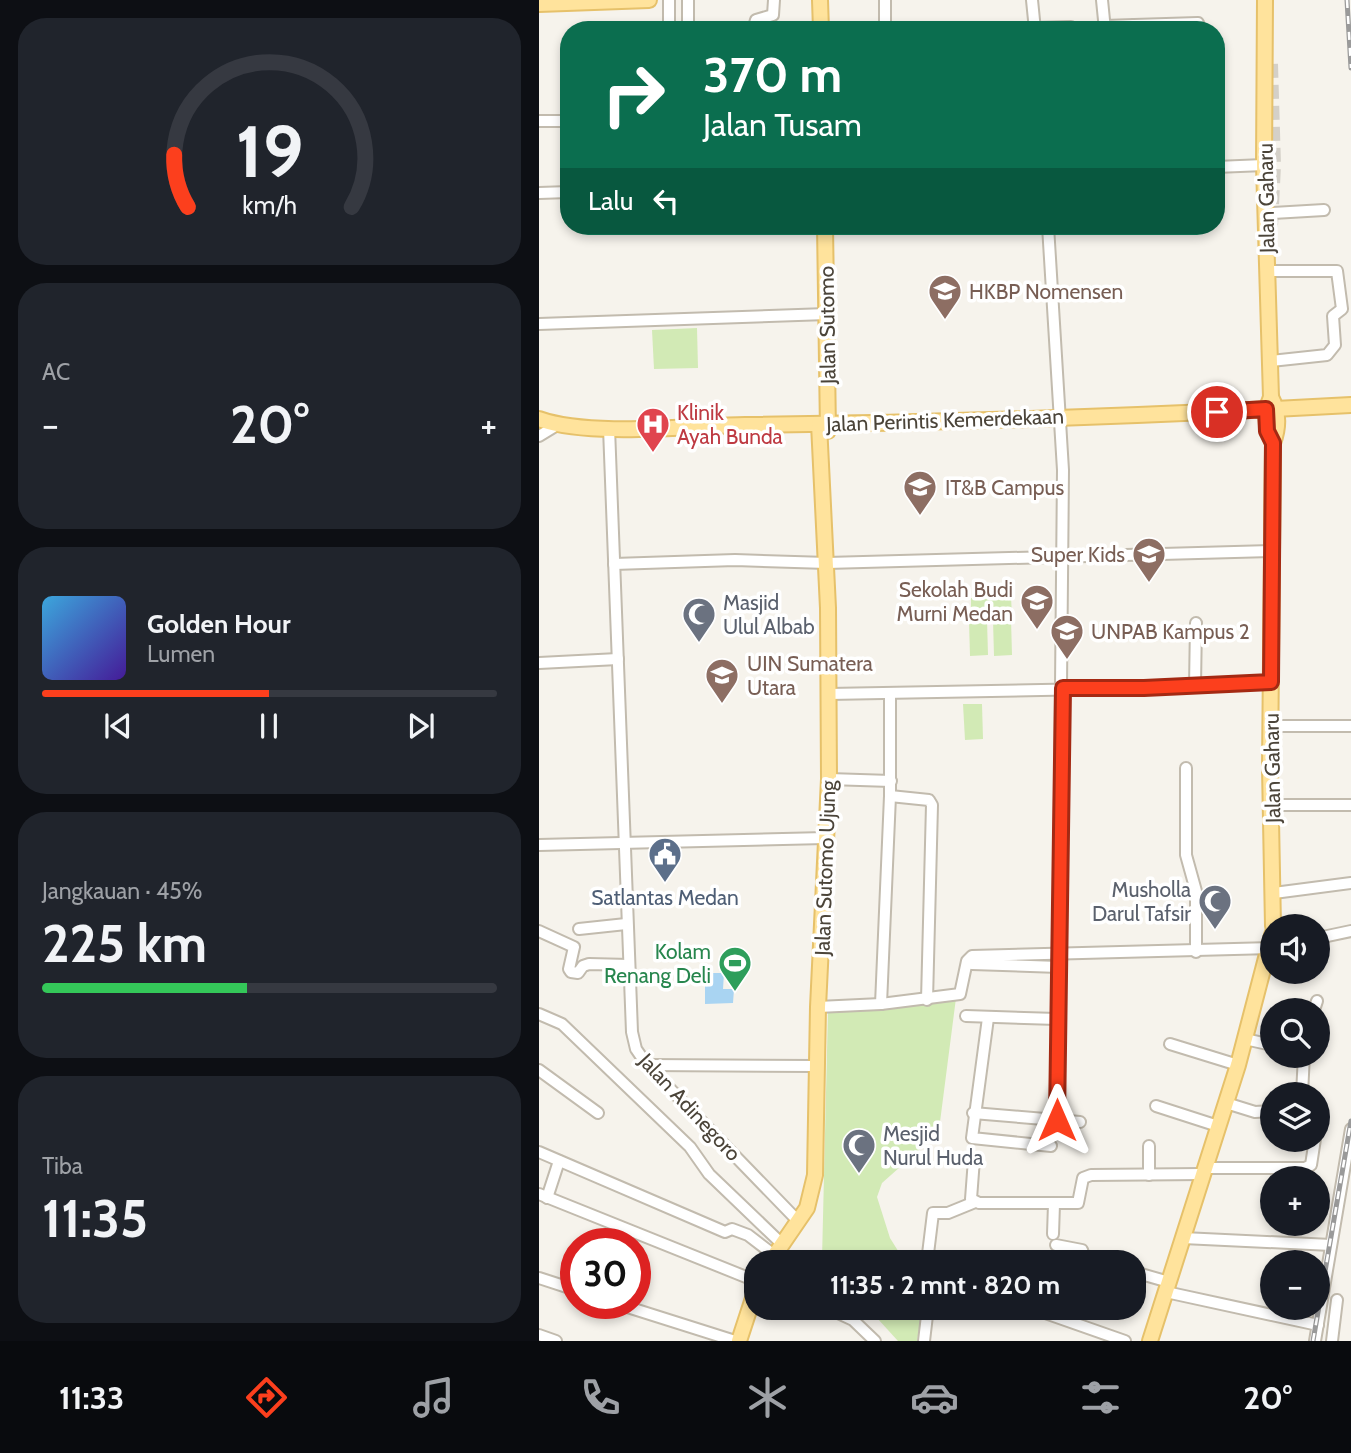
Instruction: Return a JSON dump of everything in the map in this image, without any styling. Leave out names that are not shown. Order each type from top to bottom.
[{"type":"main road","points":[[541,3],[649,0]]},
{"type":"main road","points":[[820,0],[821,21]]},
{"type":"main road","name":"Jalan Gaharu","points":[[1265,0],[1264,165],[1272,405],[1277,432],[1273,443],[1271,551],[1273,914]]},
{"type":"main road","name":"Jalan Sutomo","points":[[824,424],[827,314],[825,235]]},
{"type":"main road","name":"Jalan Perintis Kemerdekaan","points":[[539,419],[557,425],[609,428],[1062,422],[1272,405],[1351,405]]},
{"type":"main road","name":"Jalan Sutomo Ujung","points":[[779,1250],[799,1222],[812,1194],[815,1175],[818,1007],[829,779],[824,424]]},
{"type":"main road","points":[[1150,1341],[1238,1065],[1261,984]]},
{"type":"main road","points":[[737,1341],[745,1320]]},
{"type":"street","points":[[688,0],[688,21]]},
{"type":"street","points":[[756,21],[773,15],[774,0]]},
{"type":"street","points":[[885,0],[885,21]]},
{"type":"street","points":[[1032,0],[1034,21]]},
{"type":"street","points":[[1102,0],[1104,21]]},
{"type":"street","points":[[539,121],[560,121]]},
{"type":"street","points":[[1225,166],[1264,165]]},
{"type":"street","points":[[539,193],[560,192]]},
{"type":"street","points":[[1273,213],[1324,210]]},
{"type":"street","points":[[1049,235],[1062,422],[1063,688],[1057,1120]]},
{"type":"street","points":[[1267,271],[1337,271],[1342,309],[1333,316],[1335,345],[1327,355],[1271,362]]},
{"type":"street","points":[[539,324],[827,314]]},
{"type":"street","points":[[539,436],[557,425]]},
{"type":"street","name":"Jalan Adinegoro","points":[[609,428],[626,924],[634,1042],[647,1065],[799,1222]]},
{"type":"street","points":[[614,564],[735,559],[827,563],[1271,551]]},
{"type":"street","points":[[1195,686],[1196,623]]},
{"type":"street","points":[[539,663],[618,659]]},
{"type":"street","points":[[829,694],[1271,682]]},
{"type":"street","points":[[881,1004],[891,781],[890,693]]},
{"type":"street","points":[[1271,726],[1351,726]]},
{"type":"street","points":[[1187,768],[1186,855],[1196,891],[1196,952]]},
{"type":"street","points":[[829,779],[891,781]]},
{"type":"street","points":[[890,796],[932,802],[927,1000]]},
{"type":"street","points":[[1271,805],[1351,805]]},
{"type":"street","points":[[539,845],[825,838]]},
{"type":"street","points":[[1274,893],[1351,883]]},
{"type":"street","points":[[579,929],[626,924]]},
{"type":"street","points":[[539,930],[574,947],[569,969],[572,972],[578,974],[583,966],[589,964],[629,965]]},
{"type":"street","points":[[1330,935],[1351,931]]},
{"type":"street","points":[[818,1007],[927,1000],[962,992],[967,961],[972,956],[1196,952],[1260,945]]},
{"type":"street","points":[[972,964],[1059,968]]},
{"type":"street","points":[[539,1014],[562,1024],[689,1147],[773,1250]]},
{"type":"street","points":[[965,1016],[1058,1019]]},
{"type":"street","points":[[988,1018],[973,1113],[974,1140],[1051,1146]]},
{"type":"street","points":[[1245,1039],[1260,1042]]},
{"type":"street","points":[[1170,1044],[1238,1065]]},
{"type":"street","points":[[647,1065],[816,1066]]},
{"type":"street","points":[[539,1070],[598,1113]]},
{"type":"street","points":[[1226,1103],[1260,1112]]},
{"type":"street","points":[[1156,1106],[1218,1126]]},
{"type":"street","points":[[973,1113],[1080,1122]]},
{"type":"street","points":[[1315,1341],[1351,1129]]},
{"type":"street","points":[[1149,1175],[1150,1146]]},
{"type":"street","points":[[539,1152],[725,1232],[732,1229],[741,1231],[770,1250]]},
{"type":"street","points":[[928,1250],[933,1213],[948,1213],[975,1202],[1080,1202],[1082,1180],[1086,1176],[1305,1168],[1311,1166],[1313,1152]]},
{"type":"street","points":[[974,1159],[971,1199],[975,1202]]},
{"type":"street","points":[[559,1161],[543,1196],[744,1276]]},
{"type":"street","points":[[1054,1204],[1055,1240],[1080,1250]]},
{"type":"street","points":[[1183,1238],[1331,1245]]},
{"type":"street","points":[[1146,1277],[1168,1287],[1318,1325]]},
{"type":"street","points":[[539,1278],[560,1285]]},
{"type":"street","points":[[1332,1341],[1337,1300]]},
{"type":"street","points":[[651,1314],[737,1341]]},
{"type":"street","points":[[853,1320],[875,1341]]},
{"type":"street","points":[[924,1341],[926,1320]]},
{"type":"street","points":[[1065,1320],[1125,1341]]},
{"type":"street","points":[[539,1335],[557,1341]]},
{"type":"green space","points":[[697,328],[698,368],[654,369],[652,330]]},
{"type":"green space","points":[[1011,597],[1012,615],[971,615],[971,598]]},
{"type":"green space","points":[[1011,619],[1012,655],[994,656],[993,620]]},
{"type":"green space","points":[[987,620],[988,655],[970,656],[969,621]]},
{"type":"green space","points":[[963,704],[982,704],[983,739],[965,740]]},
{"type":"green space","points":[[956,998],[940,1122],[927,1143],[882,1183],[877,1197],[890,1238],[898,1250],[822,1250],[828,1010]]},
{"type":"green space","points":[[879,1320],[921,1320],[917,1341],[898,1341]]},
{"type":"water","points":[[705,973],[724,973],[723,989],[734,989],[733,1003],[705,1004]]},
{"type":"tunnel","points":[[1271,64],[1274,165],[1271,226]]},
{"type":"railway","points":[[1347,0],[1351,68]]},
{"type":"railway","points":[[1313,1341],[1351,1121]]},
{"type":"place","name":"HKBP Nomensen","points":[[945,321]]},
{"type":"place","name":"Klinik Ayah Bunda","points":[[653,454]]},
{"type":"place","name":"IT&B Campus","points":[[920,517]]},
{"type":"place","name":"Super Kids","points":[[1149,584]]},
{"type":"place","name":"Sekolah Budi Murni Medan","points":[[1037,631]]},
{"type":"place","name":"Masjid Ulul Albab","points":[[699,644]]},
{"type":"place","name":"UNPAB Kampus 2","points":[[1067,661]]},
{"type":"place","name":"UIN Sumatera Utara","points":[[722,705]]},
{"type":"place","name":"Satlantas Medan","points":[[665,884]]},
{"type":"place","name":"Musholla Darul Tafsir","points":[[1215,931]]},
{"type":"place","name":"Kolam Renang Deli","points":[[735,993]]},
{"type":"place","name":"Mesjid Nurul Huda","points":[[859,1175]]},
{"type":"route","points":[[1057,1120],[1063,688],[1144,688],[1271,682],[1273,443],[1267,431],[1266,409],[1217,412]]}]
